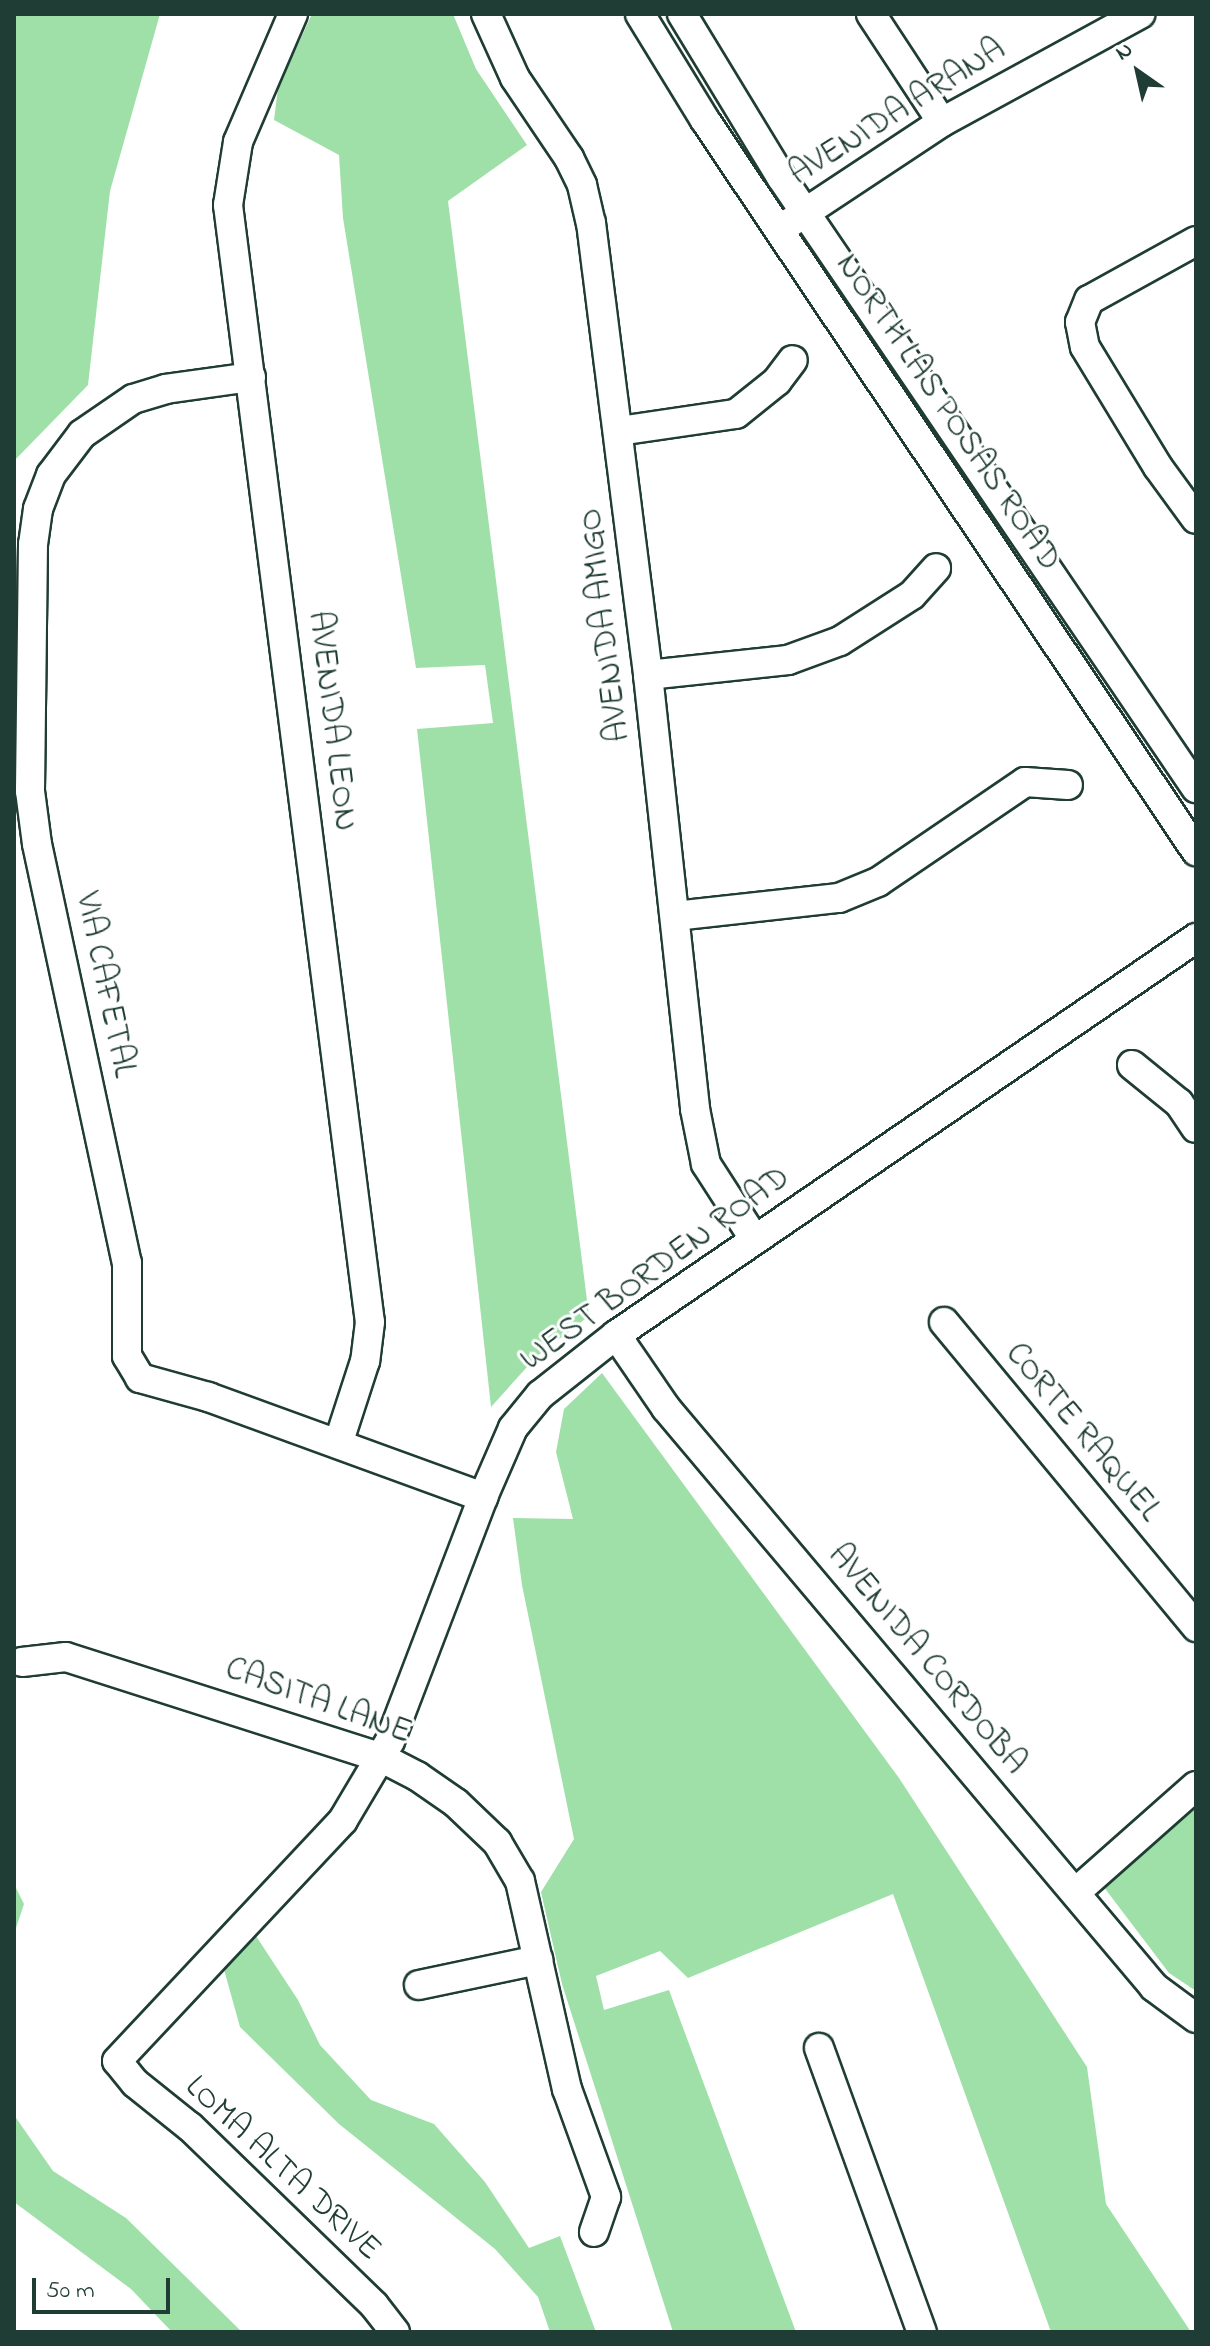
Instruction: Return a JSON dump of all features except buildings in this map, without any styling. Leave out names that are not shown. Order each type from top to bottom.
[{"type":"street","name":"AVENIDA LEON","points":[[293,14],[238,142],[228,205],[370,1322],[365,1361],[338,1444]]},
{"type":"street","name":"AVENIDA AMIGO","points":[[486,14],[515,78],[569,158],[582,185],[591,223],[648,675],[695,1109],[706,1164],[755,1240]]},
{"type":"street","name":"NORTH LAS POSAS ROAD","points":[[640,14],[705,120],[1196,851]]},
{"type":"street","name":"NORTH LAS POSAS ROAD","points":[[682,14],[805,212],[1196,788]]},
{"type":"street","points":[[871,14],[942,122]]},
{"type":"street","name":"AVENIDA ARANA","points":[[779,230],[942,122],[1140,14]]},
{"type":"street","points":[[1192,504],[1158,467],[1085,347],[1080,322],[1089,300],[1196,241]]},
{"type":"street","points":[[619,431],[736,414],[777,381],[793,360]]},
{"type":"street","name":"VIA CAFETAL","points":[[251,377],[166,389],[133,399],[82,434],[51,475],[38,509],[33,544],[30,791],[37,844],[127,1263],[127,1356],[140,1378],[208,1397],[483,1497]]},
{"type":"street","points":[[648,675],[788,660],[814,651],[840,641],[912,595],[936,568]]},
{"type":"street","points":[[675,916],[839,898],[878,882],[1025,782],[1068,785]]},
{"type":"street","name":"WEST BORDEN ROAD","points":[[117,2061],[343,1820],[390,1741],[483,1497],[513,1428],[531,1406],[562,1374],[616,1335],[1196,938]]},
{"type":"street","points":[[1132,1065],[1179,1103],[1196,1128]]},
{"type":"street","name":"CORTE RAQUEL","points":[[944,1322],[1196,1627]]},
{"type":"street","name":"AVENIDA CORDOBA","points":[[616,1335],[666,1408],[1154,1987],[1196,2018]]},
{"type":"street","name":"CASITA LANE","points":[[22,1662],[66,1657],[380,1757],[417,1776],[456,1803],[497,1842],[520,1881],[567,2089],[606,2197],[594,2232]]},
{"type":"street","points":[[1076,1892],[1196,1786]]},
{"type":"street","points":[[419,1985],[538,1960]]},
{"type":"street","points":[[819,2048],[922,2332]]},
{"type":"street","name":"LOMA ALTA DRIVE","points":[[117,2061],[135,2083],[190,2127],[374,2305],[395,2332]]},
{"type":"green space","points":[[14,14],[160,14],[110,191],[88,385],[14,461]]},
{"type":"green space","points":[[312,14],[453,14],[476,69],[527,145],[448,201],[589,1316],[536,1357],[491,1407],[417,729],[493,723],[485,665],[416,668],[343,218],[339,155],[274,120],[278,88]]},
{"type":"green space","points":[[602,1373],[899,1778],[1087,2067],[1106,2204],[1191,2332],[1051,2332],[893,1894],[688,1978],[660,1951],[596,1976],[604,2010],[669,1990],[796,2332],[673,2332],[562,1984],[541,1892],[574,1839],[522,1585],[513,1518],[573,1519],[556,1452],[564,1409]]},
{"type":"green space","points":[[1196,1804],[1196,1991],[1169,1973],[1100,1882]]},
{"type":"green space","points":[[14,1884],[24,1904],[14,1934]]},
{"type":"green space","points":[[256,1936],[298,2000],[320,2045],[371,2100],[434,2124],[485,2182],[529,2248],[560,2236],[596,2332],[550,2332],[538,2297],[495,2249],[339,2124],[240,2027],[223,1966]]},
{"type":"green space","points":[[14,2115],[53,2171],[126,2218],[242,2332],[172,2332],[131,2289],[14,2202]]}]
